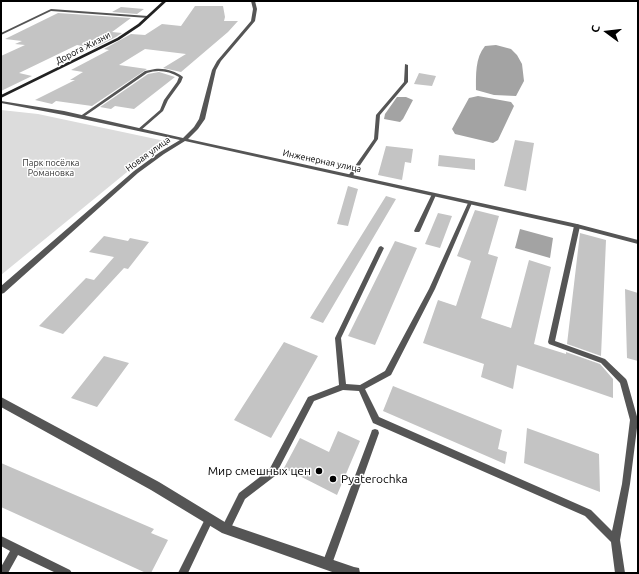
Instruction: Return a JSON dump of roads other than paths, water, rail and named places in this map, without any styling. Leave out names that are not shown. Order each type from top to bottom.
[{"type":"main road","name":"Дорога Жизни","points":[[1,97],[129,32],[165,1]]},
{"type":"street","name":"Новая улица","points":[[1,291],[136,172],[162,153],[184,140],[196,128],[202,119],[214,70],[219,61],[253,21],[255,9],[253,1]]},
{"type":"street","name":"Инженерная улица","points":[[1,102],[81,117],[350,176],[577,226],[638,242]]},
{"type":"street","points":[[1,402],[38,424],[178,499],[208,520],[226,529],[326,568],[354,573]]},
{"type":"lane","points":[[1,34],[51,10],[148,17]]},
{"type":"lane","points":[[350,176],[376,139],[378,114],[406,82],[406,65]]},
{"type":"lane","points":[[81,117],[146,72],[154,69],[176,74],[181,77],[166,100],[162,110],[139,130]]},
{"type":"lane","points":[[417,231],[434,195]]},
{"type":"lane","points":[[226,529],[242,496],[272,473],[311,398],[343,388],[361,388],[388,373],[432,289],[470,203]]},
{"type":"lane","points":[[577,226],[551,342],[603,361],[623,381],[634,420],[626,484],[615,540],[620,573]]},
{"type":"lane","points":[[343,388],[338,338],[381,248]]},
{"type":"lane","points":[[361,388],[376,420],[588,514],[615,540]]},
{"type":"lane","points":[[326,568],[374,433]]},
{"type":"lane","points":[[183,573],[208,520]]},
{"type":"lane","points":[[1,541],[67,573]]},
{"type":"lane","points":[[3,573],[16,549]]},
{"type":"place","name":"Мир смешных цен","points":[[319,471]]},
{"type":"place","name":"Pyaterochka","points":[[333,479]]},
{"type":"park label","name":"Парк посёлка Романовка","points":[[51,168]]}]
